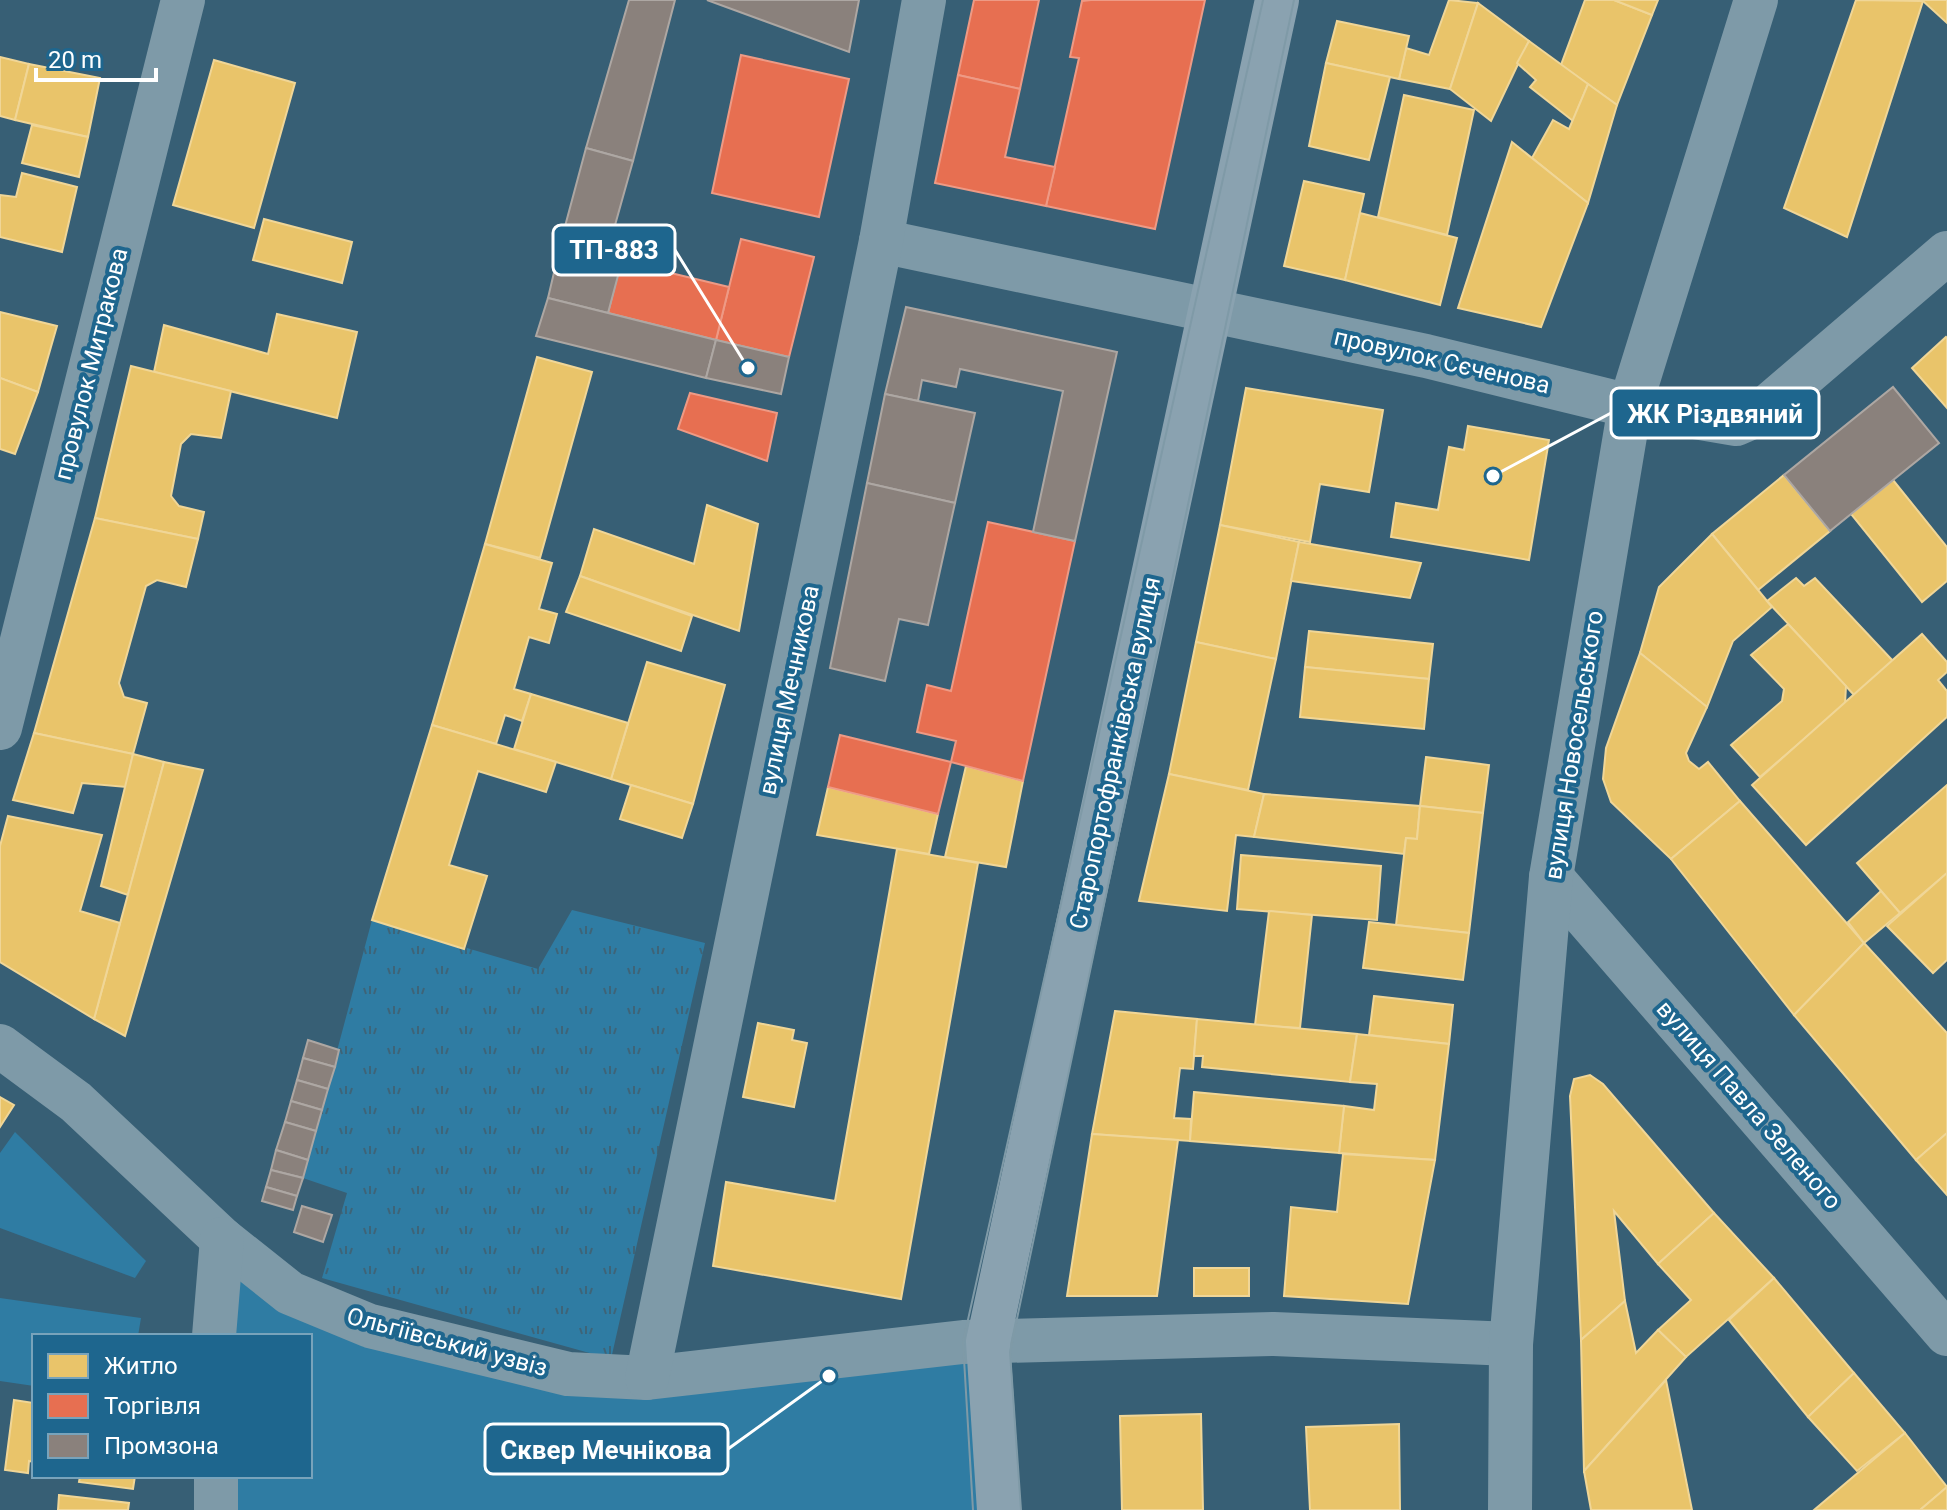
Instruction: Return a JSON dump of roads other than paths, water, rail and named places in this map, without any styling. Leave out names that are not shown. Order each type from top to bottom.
[{"type":"main road","name":"Старопортофранківська вулиця","points":[[999,1510],[988,1342],[1277,0]]},
{"type":"street","name":"провулок Митракова","points":[[0,728],[183,0]]},
{"type":"street","name":"вулиця Мечникова","points":[[647,1378],[881,241],[924,0]]},
{"type":"street","name":"вулиця Новосельського","points":[[1510,1510],[1511,1344],[1551,877],[1630,406],[1756,0]]},
{"type":"street","name":"провулок Сєченова","points":[[881,241],[1426,356],[1630,406],[1736,424],[1759,414],[1947,253]]},
{"type":"street","name":"вулиця Павла Зеленого","points":[[1551,877],[1947,1334]]},
{"type":"street","name":"Ольгіївський узвіз","points":[[0,1046],[76,1102],[222,1239],[290,1293],[370,1326],[568,1374],[647,1378],[963,1342],[1274,1334],[1511,1344]]},
{"type":"street","points":[[214,1334],[222,1239]]},
{"type":"street","points":[[216,1478],[216,1510]]},
{"type":"tram line","points":[[973,1510],[963,1342],[1263,0]]},
{"type":"tram line","points":[[1021,1510],[1010,1352],[1294,0]]},
{"type":"place","name":"ТП-883","points":[[748,368]]},
{"type":"place","name":"ЖК Різдвяний","points":[[1493,476]]},
{"type":"place","name":"Сквер Мечнікова","points":[[829,1376]]}]
